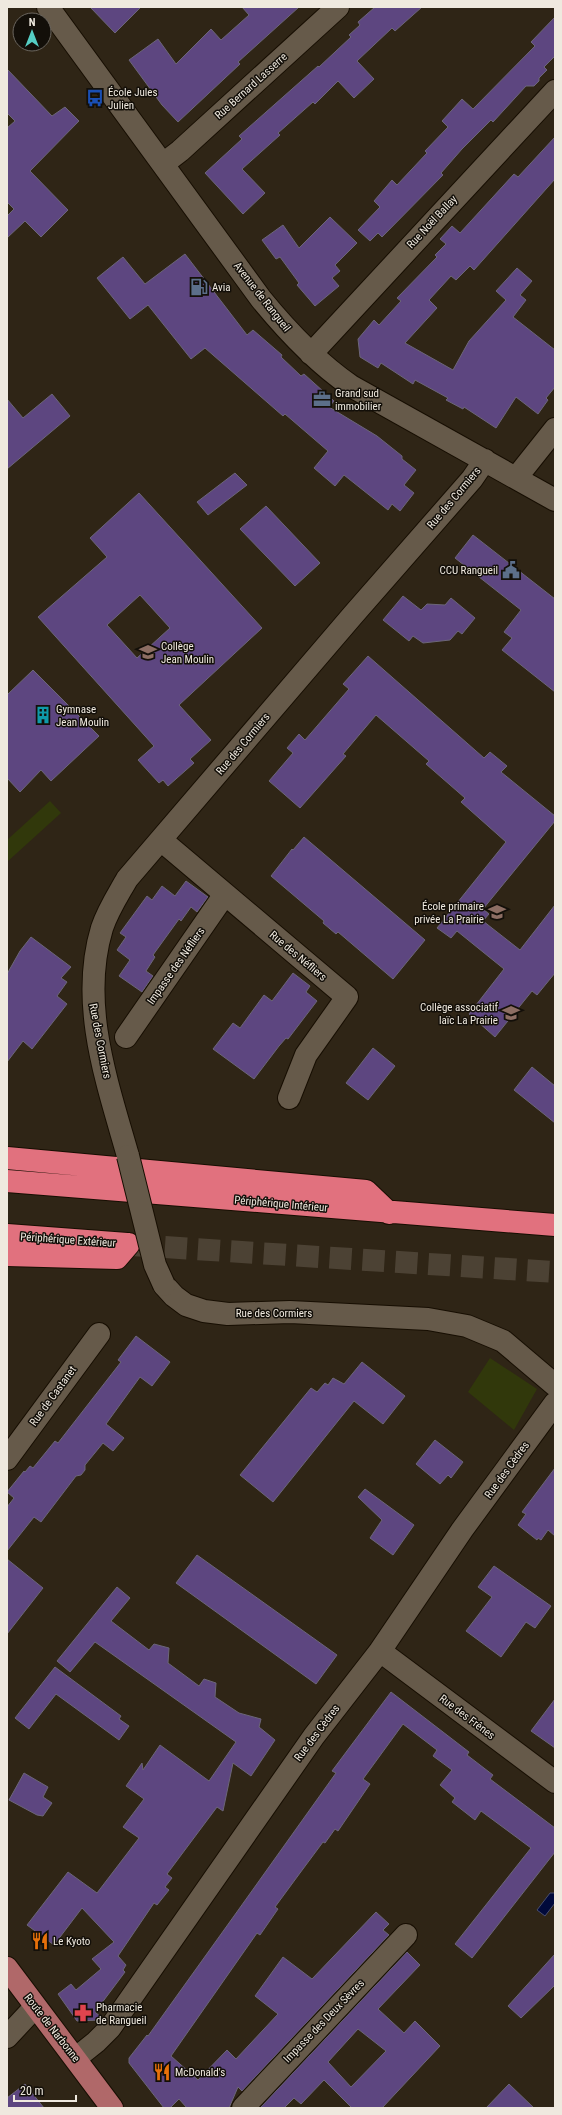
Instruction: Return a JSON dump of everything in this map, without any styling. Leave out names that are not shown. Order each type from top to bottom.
[{"type":"highway","points":[[7,1158],[366,1191],[389,1213]]},
{"type":"highway","name":"Périphérique Intérieur","points":[[7,1181],[389,1213],[555,1225]]},
{"type":"highway","name":"Périphérique Extérieur","points":[[7,1235],[129,1244],[117,1258],[7,1255]]},
{"type":"main road","name":"Route de Narbonne","points":[[7,1968],[112,2108]]},
{"type":"street","name":"Avenue de Rangueil","points":[[48,7],[261,299],[288,332],[310,354],[351,386],[555,500]]},
{"type":"street","name":"Rue Bernard Lasserre","points":[[163,164],[180,151],[338,7]]},
{"type":"street","name":"Rue Noël Ballay","points":[[310,354],[555,91]]},
{"type":"street","points":[[516,478],[555,429]]},
{"type":"street","name":"Rue des Cormiers","points":[[485,460],[472,479],[353,615],[127,879],[111,906],[103,927],[93,974],[94,1019],[103,1064],[155,1265],[164,1285],[174,1296],[186,1305],[204,1311],[228,1314],[290,1312],[428,1319],[467,1326],[503,1341],[555,1385]]},
{"type":"street","name":"Rue des Néfliers","points":[[161,840],[347,997],[306,1055],[289,1098]]},
{"type":"street","name":"Impasse des Néfliers","points":[[126,1037],[225,894]]},
{"type":"street","name":"Rue de Castanet","points":[[7,1459],[99,1334]]},
{"type":"street","name":"Rue des Cèdres","points":[[76,2058],[96,2042],[110,2028],[314,1736],[380,1651],[462,1530],[555,1403]]},
{"type":"street","name":"Rue des Frênes","points":[[380,1651],[555,1782]]},
{"type":"street","name":"Impasse des Deux Sèvres","points":[[243,2108],[406,1935]]},
{"type":"street","points":[[7,2037],[35,2007]]},
{"type":"green space","points":[[50,801],[61,813],[7,862],[7,840]]},
{"type":"green space","points":[[490,1358],[537,1389],[514,1430],[468,1392]]},
{"type":"shaded area","points":[[550,1893],[555,1893],[555,1903],[545,1916],[537,1910]]},
{"type":"building","points":[[90,7],[141,7],[115,33]]},
{"type":"building","points":[[242,7],[299,7],[238,62],[240,64],[178,122],[162,105],[129,60],[158,39],[176,64],[211,29],[221,40],[249,15]]},
{"type":"building","points":[[375,7],[422,7],[395,31],[392,28],[357,61],[374,79],[354,98],[338,81],[315,104],[313,102],[278,133],[280,135],[242,169],[265,193],[243,214],[205,173],[242,139],[239,136],[318,66],[319,67],[351,37],[349,35],[360,25],[358,22]]},
{"type":"building","points":[[555,17],[555,56],[544,67],[547,70],[539,78],[539,81],[534,86],[526,86],[493,122],[491,120],[441,173],[443,175],[382,237],[378,233],[370,241],[358,230],[380,207],[374,201],[392,180],[397,185],[427,153],[425,151],[448,127],[442,121],[462,99],[473,109],[535,46],[531,42]]},
{"type":"building","points":[[7,69],[52,116],[65,107],[79,121],[30,171],[68,210],[41,237],[25,221],[7,238],[7,216],[14,209],[7,202],[7,128],[15,121],[7,113]]},
{"type":"building","points":[[555,137],[555,179],[474,270],[470,266],[456,280],[451,276],[429,300],[437,308],[405,343],[453,370],[469,341],[506,300],[496,291],[517,268],[532,281],[520,295],[526,300],[513,317],[555,350],[555,387],[546,398],[548,400],[538,414],[516,397],[496,428],[464,407],[463,409],[446,400],[448,398],[415,380],[413,384],[381,363],[378,368],[360,357],[358,339],[374,320],[379,325],[401,301],[397,298],[437,257],[435,255],[446,244],[440,239],[452,226],[460,233],[514,174],[518,177]]},
{"type":"building","points":[[330,217],[357,243],[335,265],[340,271],[332,278],[339,286],[315,306],[297,285],[299,283],[280,257],[276,259],[262,240],[283,225],[299,248]]},
{"type":"building","points":[[185,254],[247,335],[253,330],[282,355],[281,357],[301,376],[304,374],[334,401],[329,407],[377,436],[402,456],[402,459],[416,470],[404,485],[414,493],[400,511],[392,504],[388,510],[344,475],[335,486],[314,468],[328,451],[285,414],[283,416],[205,348],[191,359],[148,305],[130,319],[97,278],[123,257],[145,284]]},
{"type":"building","points":[[52,394],[70,416],[7,469],[7,399],[23,418]]},
{"type":"building","points":[[235,473],[247,485],[208,515],[197,502]]},
{"type":"building","points":[[139,493],[262,628],[179,705],[211,740],[190,759],[194,763],[168,786],[163,780],[159,783],[138,760],[154,746],[38,617],[107,557],[90,538]],"holes":[[[140,595],[170,628],[137,658],[107,625]]]},
{"type":"building","points":[[266,506],[320,563],[295,586],[240,529]]},
{"type":"building","points":[[473,535],[555,599],[555,692],[502,650],[512,638],[504,632],[521,610],[455,558]]},
{"type":"building","points":[[403,596],[421,610],[427,604],[445,605],[451,598],[475,618],[462,634],[458,631],[450,640],[423,643],[413,636],[409,641],[383,620]]},
{"type":"building","points":[[368,656],[484,758],[490,752],[507,766],[501,772],[555,816],[555,821],[483,909],[489,914],[483,921],[520,950],[555,905],[555,973],[537,995],[532,991],[495,1037],[469,1014],[504,969],[457,931],[451,938],[437,928],[506,842],[461,802],[465,798],[426,764],[429,761],[376,715],[343,754],[346,756],[300,808],[269,781],[293,753],[287,748],[299,734],[305,740],[349,689],[343,684]]},
{"type":"building","name":"Gymnase Jean Moulin","points":[[33,670],[99,736],[51,781],[41,770],[20,792],[7,778],[7,695]]},
{"type":"building","points":[[304,837],[425,940],[393,979],[338,932],[336,934],[323,923],[324,921],[271,876],[292,849],[293,850]]},
{"type":"building","points":[[186,881],[208,897],[197,912],[191,907],[181,921],[179,919],[153,955],[155,957],[146,971],[153,976],[142,992],[119,976],[130,960],[117,950],[126,937],[120,933],[147,896],[152,900],[162,886],[175,896]]},
{"type":"building","points":[[31,937],[71,967],[61,978],[67,982],[57,996],[67,1004],[32,1049],[23,1041],[7,1062],[7,974],[20,951]]},
{"type":"building","points":[[293,973],[310,986],[306,992],[317,1001],[288,1039],[286,1038],[279,1046],[254,1079],[213,1049],[233,1023],[240,1028],[264,995],[272,1001]]},
{"type":"building","points":[[373,1048],[395,1066],[368,1100],[346,1083]]},
{"type":"building","points":[[532,1067],[555,1086],[555,1123],[514,1090]]},
{"type":"building","points":[[136,1336],[170,1362],[152,1386],[140,1377],[106,1424],[124,1438],[113,1451],[103,1443],[85,1465],[85,1470],[81,1475],[76,1476],[41,1522],[34,1517],[7,1551],[7,1507],[14,1498],[7,1492],[24,1471],[25,1472],[30,1466],[33,1468],[55,1441],[58,1443],[121,1362],[118,1360]]},
{"type":"building","points":[[362,1362],[405,1396],[383,1424],[354,1401],[273,1502],[240,1475],[311,1388],[317,1392],[325,1383],[328,1385],[333,1378],[344,1384]]},
{"type":"building","points":[[435,1440],[463,1462],[451,1478],[448,1475],[440,1484],[416,1464]]},
{"type":"building","points":[[555,1468],[555,1536],[548,1530],[541,1540],[538,1538],[537,1540],[518,1525],[526,1514],[522,1512]]},
{"type":"building","points":[[365,1489],[414,1525],[393,1555],[370,1538],[382,1520],[358,1497]]},
{"type":"building","points":[[197,1555],[337,1655],[316,1684],[176,1583]]},
{"type":"building","points":[[7,1559],[43,1588],[7,1634]]},
{"type":"building","points":[[494,1566],[551,1606],[535,1628],[526,1622],[501,1657],[466,1631],[492,1597],[478,1587]]},
{"type":"building","points":[[117,1587],[130,1598],[111,1621],[149,1650],[154,1644],[169,1648],[168,1663],[199,1686],[204,1679],[216,1683],[215,1697],[239,1713],[261,1719],[259,1727],[275,1740],[251,1776],[233,1763],[223,1811],[217,1807],[167,1874],[172,1878],[165,1887],[169,1890],[157,1905],[154,1903],[118,1956],[126,1965],[123,1970],[125,1972],[95,2012],[102,2018],[100,2020],[77,2021],[58,1994],[71,1984],[76,1990],[101,1969],[92,1959],[114,1942],[82,1908],[54,1945],[27,1925],[68,1872],[97,1893],[139,1838],[123,1827],[144,1799],[126,1786],[142,1763],[143,1770],[160,1745],[209,1781],[236,1742],[95,1642],[70,1672],[57,1661]]},
{"type":"building","points":[[55,1667],[121,1716],[119,1719],[129,1726],[119,1740],[56,1694],[29,1729],[15,1718]]},
{"type":"building","points":[[391,1692],[469,1752],[467,1755],[493,1775],[490,1779],[555,1828],[555,1852],[472,1958],[455,1944],[531,1848],[481,1811],[475,1820],[452,1802],[455,1798],[440,1785],[452,1770],[433,1756],[437,1750],[403,1724],[363,1779],[370,1784],[338,1831],[335,1829],[325,1843],[323,1842],[275,1907],[278,1909],[260,1935],[257,1933],[171,2056],[198,2080],[227,2050],[236,2059],[278,2014],[255,1996],[283,1957],[312,1979],[376,1912],[389,1924],[383,1930],[389,1935],[242,2091],[238,2087],[229,2108],[187,2108],[179,2099],[170,2108],[164,2108],[129,2063],[129,2058],[147,2035],[148,2036],[234,1916],[336,1773],[332,1771]]},
{"type":"building","points":[[555,1699],[555,1748],[531,1731]]},
{"type":"building","points":[[24,1773],[48,1787],[43,1797],[52,1803],[43,1816],[37,1815],[9,1800]]},
{"type":"building","points":[[407,1952],[420,1965],[378,2009],[404,2033],[415,2021],[440,2046],[382,2108],[352,2108],[324,2080],[301,2104],[294,2098],[284,2108],[260,2108]],"holes":[[[358,2029],[386,2051],[351,2087],[328,2062]]]},
{"type":"building","points":[[555,1954],[555,1985],[521,2018],[508,2006]]},
{"type":"building","points":[[25,2084],[44,2108],[7,2108],[7,2098]]},
{"type":"building","points":[[509,2084],[534,2108],[486,2108]]},
{"type":"tunnel","points":[[132,1245],[555,1272]]},
{"type":"place","name":"École Jules Julien","points":[[95,98]]},
{"type":"place","name":"Avia","points":[[199,287]]},
{"type":"place","name":"Grand sud immobilier","points":[[322,399]]},
{"type":"place","name":"CCU Rangueil","points":[[511,570]]},
{"type":"place","name":"Collège Jean Moulin","points":[[148,652]]},
{"type":"place","name":"Gymnase Jean Moulin","points":[[43,715]]},
{"type":"place","name":"École primaire privée La Prairie","points":[[497,912]]},
{"type":"place","name":"Collège associatif laïc La Prairie","points":[[511,1013]]},
{"type":"place","name":"Le Kyoto","points":[[40,1941]]},
{"type":"place","name":"Pharmacie de Rangueil","points":[[83,2013]]},
{"type":"place","name":"McDonald's","points":[[162,2072]]}]
